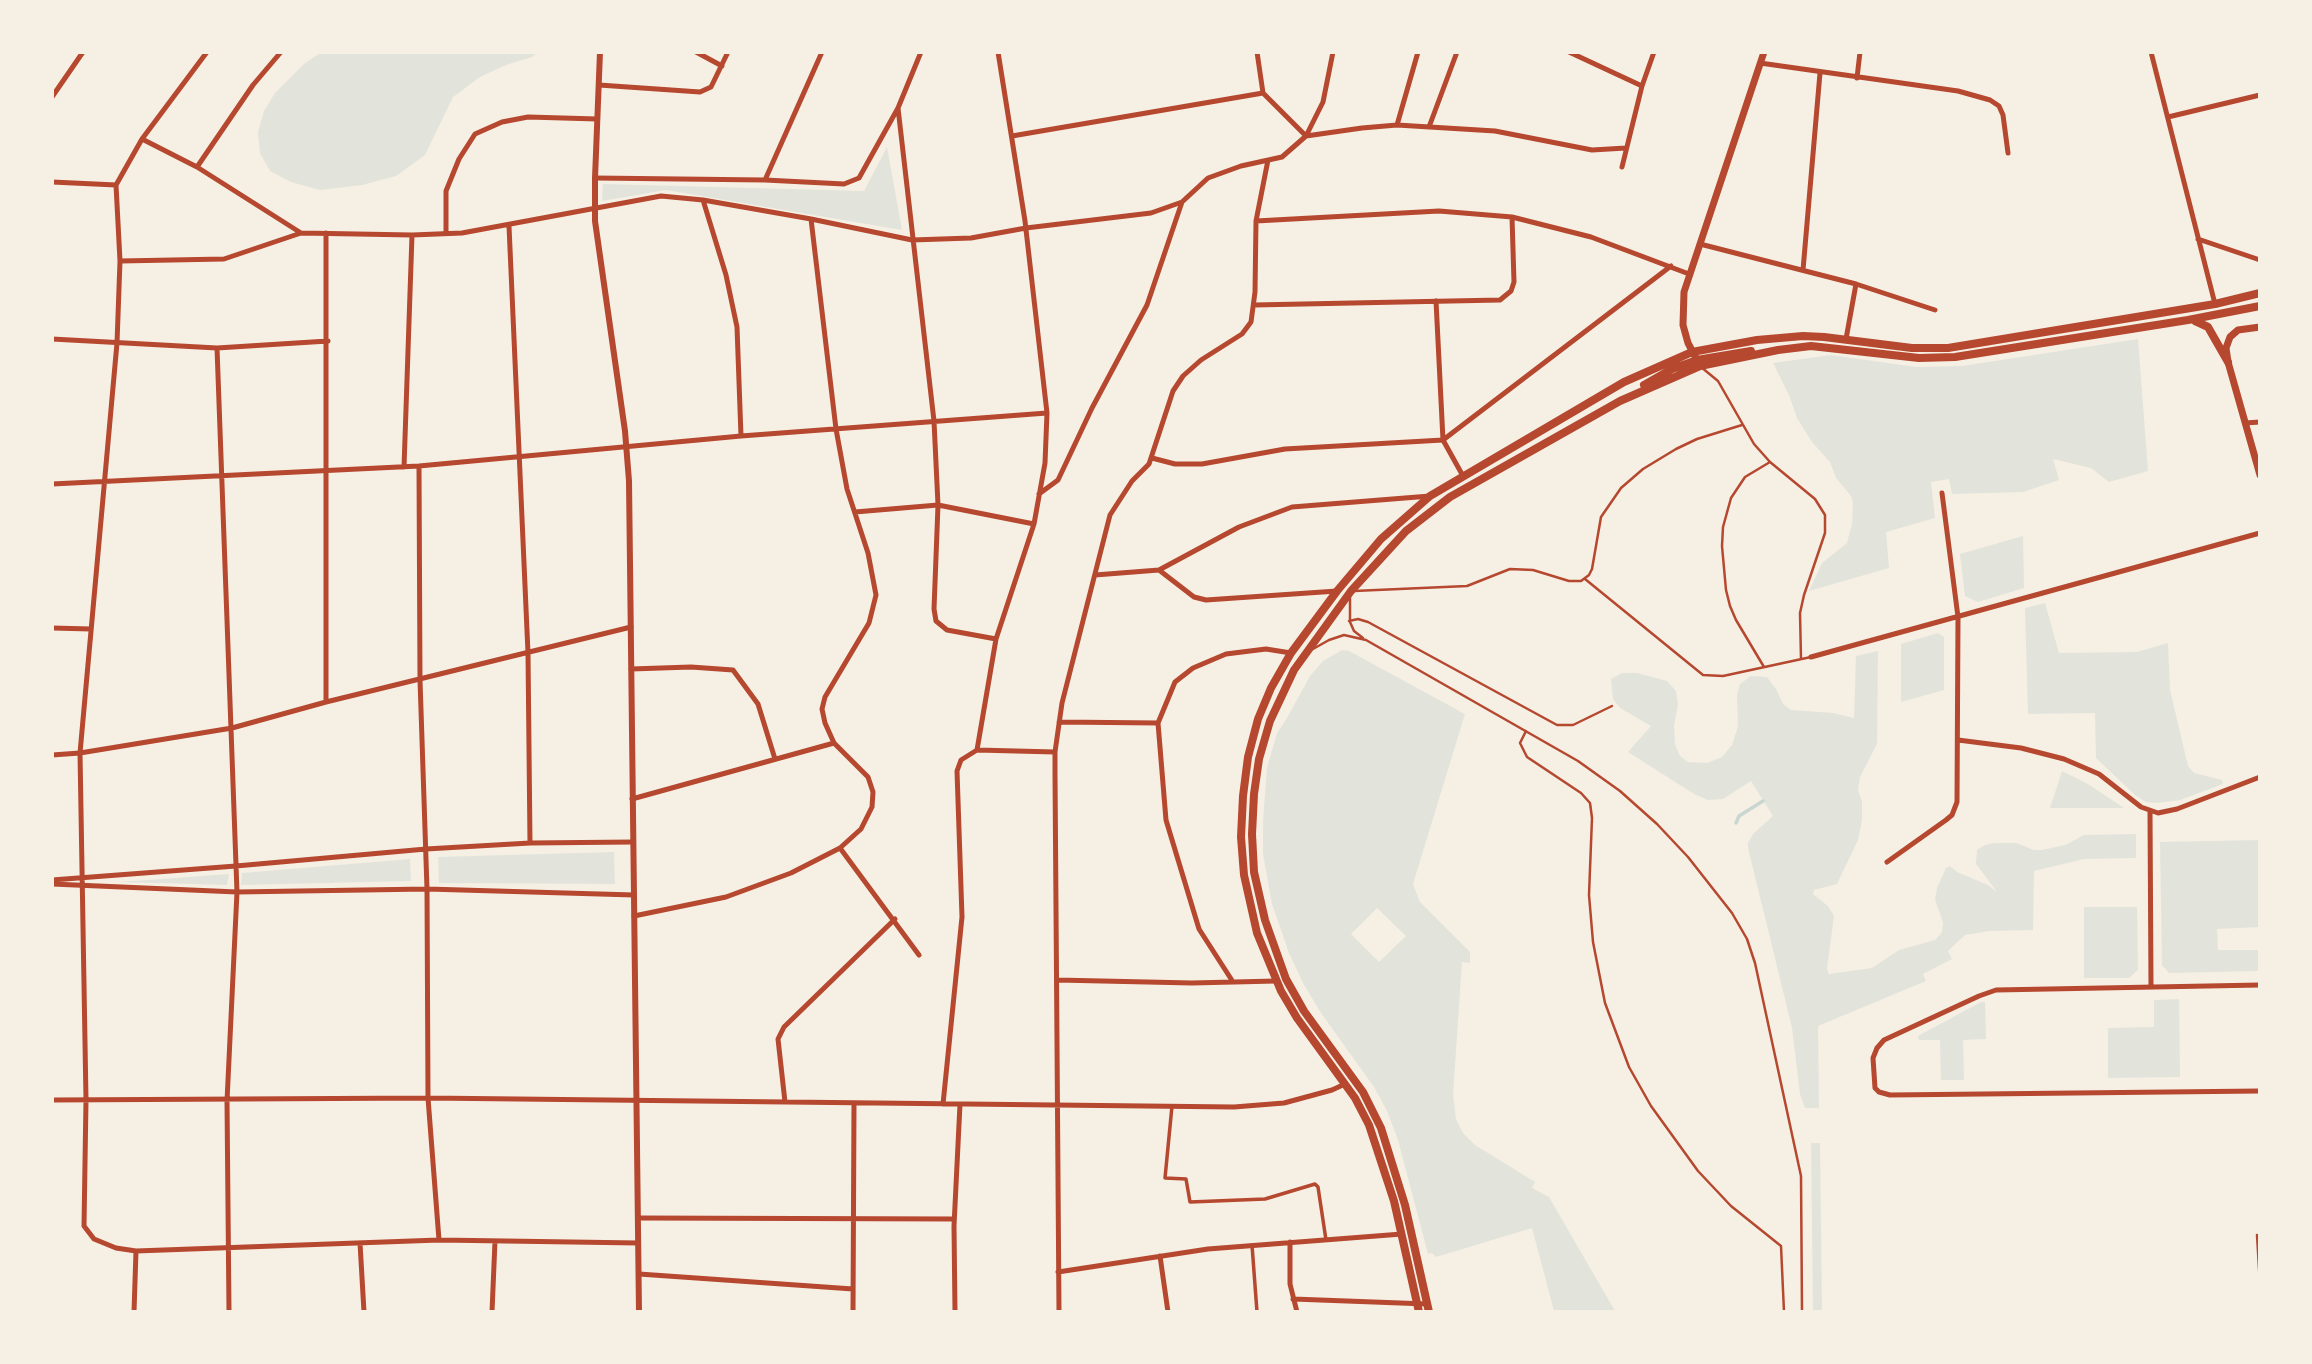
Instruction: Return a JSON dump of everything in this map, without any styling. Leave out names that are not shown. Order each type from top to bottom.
[{"type":"main road","points":[[1696,360],[1685,335],[1682,315],[1689,274],[1764,52]]},
{"type":"main road","points":[[1418,1307],[1402,1234],[1371,1132],[1359,1105],[1297,1018],[1276,981],[1257,933],[1247,893],[1242,856],[1241,816],[1245,775],[1253,737],[1271,688],[1291,653],[1337,591],[1381,539],[1430,496],[1624,382],[1757,340],[1803,336],[1912,348],[1948,348],[2215,304],[2259,293]]},
{"type":"main road","points":[[1428,1308],[1412,1233],[1381,1128],[1367,1099],[1309,1019],[1286,979],[1265,920],[1254,872],[1252,814],[1261,749],[1277,703],[1303,656],[1351,591],[1391,545],[1434,508],[1619,401],[1696,360],[1828,347],[1902,357],[1955,358],[2259,306]]},
{"type":"main road","points":[[2188,320],[2208,327],[2228,362]]},
{"type":"main road","points":[[2259,327],[2244,328],[2234,333],[2226,348],[2259,475]]},
{"type":"street","points":[[52,97],[83,52]]},
{"type":"street","points":[[207,52],[142,139],[116,185],[120,261],[117,343],[80,753],[86,1100],[84,1226],[94,1239],[116,1248],[136,1251],[439,1240],[638,1243]]},
{"type":"street","points":[[197,167],[253,85],[281,52]]},
{"type":"street","points":[[600,52],[595,207],[627,446],[639,1311]]},
{"type":"street","points":[[696,52],[722,66]]},
{"type":"street","points":[[599,85],[700,92],[711,87],[728,52]]},
{"type":"street","points":[[765,180],[822,52]]},
{"type":"street","points":[[595,178],[844,184],[859,178],[898,108],[921,52]]},
{"type":"street","points":[[977,750],[996,639],[1034,524],[1045,463],[1047,413],[1026,228],[998,52]]},
{"type":"street","points":[[1257,52],[1263,93],[1306,136]]},
{"type":"street","points":[[120,261],[224,259],[301,233],[462,233],[661,196],[703,200],[912,240],[971,238],[1026,228],[1151,214],[1182,202],[1208,178],[1241,166],[1282,157],[1306,136],[1323,102],[1333,52]]},
{"type":"street","points":[[1397,125],[1418,52]]},
{"type":"street","points":[[1429,127],[1457,52]]},
{"type":"street","points":[[1569,52],[1642,86]]},
{"type":"street","points":[[1622,167],[1642,86],[1654,52]]},
{"type":"street","points":[[1857,78],[1860,52]]},
{"type":"street","points":[[2151,52],[2215,304]]},
{"type":"street","points":[[1760,63],[1958,91],[1990,100],[1998,106],[2003,115],[2008,153]]},
{"type":"street","points":[[1803,270],[1820,73]]},
{"type":"street","points":[[1012,136],[1263,93]]},
{"type":"street","points":[[2168,117],[2259,95]]},
{"type":"street","points":[[898,108],[934,421],[938,505],[934,609],[936,621],[947,630],[996,639]]},
{"type":"street","points":[[446,233],[446,191],[459,159],[475,134],[502,122],[528,117],[597,118]]},
{"type":"street","points":[[1306,136],[1397,125],[1494,131],[1592,150],[1626,148]]},
{"type":"street","points":[[142,139],[197,167],[301,233]]},
{"type":"street","points":[[1059,1311],[1055,752],[1059,722],[1110,515],[1132,481],[1149,464],[1173,391],[1183,376],[1201,360],[1242,334],[1251,322],[1254,305],[1256,221],[1268,160]]},
{"type":"street","points":[[52,182],[116,185]]},
{"type":"street","points":[[703,200],[726,275],[737,327],[741,436]]},
{"type":"street","points":[[1039,494],[1058,480],[1092,408],[1147,305],[1182,202]]},
{"type":"street","points":[[1256,221],[1439,211],[1512,217],[1591,237],[1689,274]]},
{"type":"street","points":[[1254,305],[1500,300],[1511,291],[1514,282],[1512,217]]},
{"type":"street","points":[[634,916],[726,897],[791,873],[840,848],[861,829],[872,807],[873,792],[868,777],[834,743],[822,709],[825,697],[869,623],[876,596],[868,553],[847,488],[836,429],[811,219]]},
{"type":"street","points":[[509,226],[528,653],[530,843]]},
{"type":"street","points":[[326,233],[326,702]]},
{"type":"street","points":[[404,467],[412,235]]},
{"type":"street","points":[[2198,239],[2259,260]]},
{"type":"street","points":[[1700,244],[1856,284],[1935,310]]},
{"type":"street","points":[[1152,458],[1175,464],[1202,464],[1285,449],[1443,440],[1671,266]]},
{"type":"street","points":[[1846,339],[1856,284]]},
{"type":"street","points":[[1436,301],[1443,440],[1463,476]]},
{"type":"street","points":[[52,339],[217,348],[328,341]]},
{"type":"street","points":[[217,348],[237,892],[227,1101],[229,1311]]},
{"type":"street","points":[[52,484],[419,466],[741,436],[1047,413]]},
{"type":"street","points":[[2245,423],[2259,422]]},
{"type":"street","points":[[419,466],[428,1098],[439,1240]]},
{"type":"street","points":[[1887,862],[1952,815],[1958,795],[1958,617],[1942,493]]},
{"type":"street","points":[[1095,575],[1159,570],[1239,527],[1292,507],[1430,496]]},
{"type":"street","points":[[855,512],[938,505],[1034,524]]},
{"type":"street","points":[[1811,657],[2259,533]]},
{"type":"street","points":[[1159,570],[1194,597],[1206,600],[1337,591]]},
{"type":"street","points":[[52,755],[80,753],[232,728],[326,702],[631,627]]},
{"type":"street","points":[[52,628],[90,629]]},
{"type":"street","points":[[1233,982],[1199,929],[1166,820],[1158,723],[1175,681],[1193,668],[1226,654],[1266,649],[1291,653]]},
{"type":"street","points":[[631,669],[691,667],[733,670],[758,704],[775,760]]},
{"type":"street","points":[[1059,722],[1158,723]]},
{"type":"street","points":[[1958,740],[2032,751],[2073,762],[2099,774],[2150,812],[2177,809],[2259,777]]},
{"type":"street","points":[[632,799],[834,743]]},
{"type":"street","points":[[943,1104],[961,918],[957,771],[961,760],[977,750],[1055,752]]},
{"type":"street","points":[[2150,812],[2151,987]]},
{"type":"street","points":[[52,882],[82,877],[426,849],[530,843],[633,842]]},
{"type":"street","points":[[840,848],[919,955]]},
{"type":"street","points":[[52,882],[237,892],[427,889],[634,895]]},
{"type":"street","points":[[785,1102],[778,1039],[784,1027],[895,919]]},
{"type":"street","points":[[1057,981],[1276,981]]},
{"type":"street","points":[[2259,985],[1996,990],[1884,1040],[1873,1058],[1875,1088],[1890,1095],[2259,1091]]},
{"type":"street","points":[[52,1100],[428,1098],[1263,1106],[1294,1100],[1354,1079]]},
{"type":"street","points":[[853,1311],[854,1103]]},
{"type":"street","points":[[955,1311],[954,1219],[960,1104]]},
{"type":"street","points":[[1172,1106],[1165,1178],[1186,1179],[1188,1201],[1260,1200],[1315,1184],[1318,1187],[1325,1240]]},
{"type":"street","points":[[638,1217],[954,1219]]},
{"type":"street","points":[[1058,1272],[1252,1245],[1412,1233]]},
{"type":"street","points":[[492,1311],[495,1241]]},
{"type":"street","points":[[1290,1242],[1290,1284],[1297,1311]]},
{"type":"street","points":[[360,1243],[364,1311]]},
{"type":"street","points":[[1252,1245],[1257,1311]]},
{"type":"street","points":[[134,1311],[136,1251]]},
{"type":"street","points":[[1160,1256],[1168,1311]]},
{"type":"street","points":[[639,1275],[853,1289]]},
{"type":"street","points":[[1293,1299],[1428,1308]]},
{"type":"lane","points":[[1696,360],[1718,382],[1754,444],[1770,462],[1815,499],[1825,515],[1826,525],[1802,603],[1801,659]]},
{"type":"lane","points":[[1585,579],[1594,562],[1601,517],[1621,488],[1676,449],[1697,439],[1742,425]]},
{"type":"lane","points":[[1764,667],[1730,606],[1722,546],[1723,527],[1731,498],[1745,477],[1770,462]]},
{"type":"lane","points":[[1802,1311],[1801,1176],[1755,963],[1747,939],[1732,913],[1657,824],[1600,776],[1354,631],[1349,621],[1351,591],[1467,586],[1510,569],[1543,571],[1569,581],[1585,579],[1703,675],[1723,676],[1811,657]]},
{"type":"lane","points":[[1349,621],[1358,619],[1368,622],[1557,725],[1573,726],[1612,706]]},
{"type":"lane","points":[[1303,656],[1336,636],[1366,640]]},
{"type":"lane","points":[[1526,731],[1520,743],[1527,757],[1581,793],[1590,803],[1592,818],[1589,895],[1593,942],[1605,1003],[1629,1067],[1651,1107],[1698,1171],[1731,1206],[1781,1246],[1784,1311]]},
{"type":"lane","points":[[2257,1235],[2259,1285]]},
{"type":"shaded area","points":[[320,53],[537,53],[480,77],[453,97],[425,155],[396,176],[362,185],[320,190],[291,182],[270,171],[260,153],[258,132],[264,111],[275,93],[305,63]]},
{"type":"shaded area","points":[[887,147],[902,230],[666,190],[602,201],[603,184],[864,191]]},
{"type":"shaded area","points":[[2138,339],[2148,471],[2109,482],[2091,468],[2053,459],[2059,480],[2023,492],[1952,494],[1949,479],[1931,482],[1935,518],[1886,532],[1889,568],[1809,591],[1822,563],[1847,543],[1852,524],[1853,503],[1851,496],[1836,478],[1830,462],[1812,442],[1797,418],[1773,363],[1831,355],[1916,367],[1962,366]]},
{"type":"shaded area","points":[[2023,536],[2024,588],[1978,602],[1965,596],[1960,554]]},
{"type":"shaded area","points":[[2045,603],[2059,653],[2137,652],[2168,643],[2170,690],[2188,766],[2194,773],[2222,780],[2223,784],[2180,800],[2146,802],[2096,758],[2095,713],[2028,714],[2025,608]]},
{"type":"shaded area","points":[[1938,633],[1944,637],[1944,690],[1901,702],[1901,644]]},
{"type":"shaded area","points":[[1342,650],[1349,651],[1465,714],[1413,884],[1420,902],[1470,952],[1470,963],[1462,962],[1453,1095],[1456,1119],[1463,1133],[1475,1145],[1535,1182],[1532,1188],[1549,1197],[1615,1311],[1554,1311],[1532,1228],[1436,1257],[1432,1253],[1428,1254],[1398,1140],[1387,1111],[1374,1087],[1321,1013],[1289,953],[1272,904],[1263,854],[1267,768],[1277,733],[1310,676],[1323,661]],"holes":[[[1377,908],[1406,936],[1379,962],[1351,934]]]},
{"type":"shaded area","points":[[1878,651],[1877,744],[1860,777],[1858,790],[1862,802],[1862,820],[1858,840],[1837,884],[1814,890],[1813,894],[1828,906],[1834,916],[1827,969],[1829,974],[1872,968],[1899,950],[1935,940],[1942,932],[1943,923],[1935,899],[1937,888],[1946,868],[1950,866],[1997,892],[1976,864],[1977,850],[1985,845],[2016,843],[2042,850],[2065,845],[2084,835],[2136,834],[2136,858],[2084,859],[2034,871],[2033,930],[1989,931],[1965,935],[1948,951],[1952,959],[1923,974],[1926,981],[1818,1026],[1819,1108],[1805,1108],[1800,1094],[1792,1028],[1748,848],[1753,834],[1773,816],[1751,781],[1723,799],[1708,800],[1628,752],[1651,726],[1620,708],[1613,699],[1611,679],[1622,673],[1637,673],[1667,681],[1676,691],[1678,704],[1674,726],[1675,744],[1680,756],[1688,762],[1707,763],[1722,757],[1732,745],[1738,726],[1737,695],[1740,684],[1751,676],[1767,677],[1783,704],[1791,710],[1833,713],[1854,718],[1856,656]]},
{"type":"shaded area","points":[[2062,771],[2088,784],[2124,808],[2050,808]]},
{"type":"shaded area","points":[[2259,840],[2259,927],[2217,929],[2218,950],[2259,950],[2259,971],[2169,973],[2162,965],[2160,842]]},
{"type":"shaded area","points":[[614,852],[615,884],[439,883],[438,857]]},
{"type":"shaded area","points":[[410,859],[411,881],[241,885],[242,873]]},
{"type":"shaded area","points":[[229,874],[227,885],[120,882]]},
{"type":"shaded area","points":[[2084,907],[2137,907],[2138,970],[2129,978],[2084,978]]},
{"type":"shaded area","points":[[2179,999],[2180,1077],[2108,1078],[2108,1028],[2154,1027],[2154,1000]]},
{"type":"shaded area","points":[[1985,1002],[1986,1039],[1963,1040],[1964,1080],[1941,1080],[1940,1040],[1919,1040],[1918,1036]]},
{"type":"shaded area","points":[[1811,1143],[1820,1143],[1822,1311],[1813,1311]]},
{"type":"waterway","points":[[1736,823],[1739,816],[1763,801]]}]
